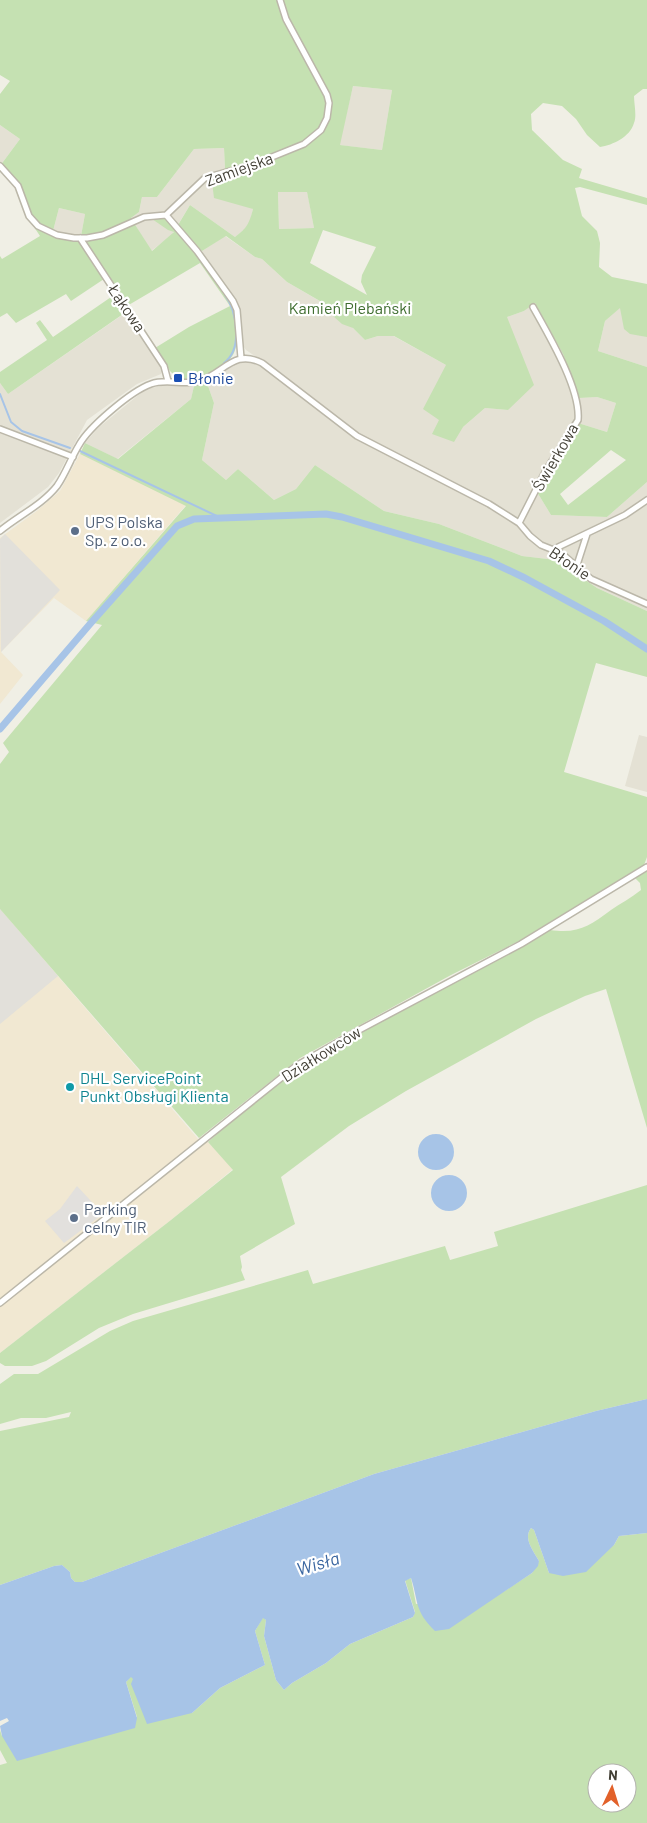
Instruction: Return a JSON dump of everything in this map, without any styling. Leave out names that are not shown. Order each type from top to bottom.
[{"type":"street","name":"Zamiejska","points":[[166,215],[205,178],[252,164],[304,144],[321,130],[327,118],[327,95],[286,18],[280,0]]},
{"type":"street","points":[[0,166],[18,186],[29,216],[34,223],[57,234],[80,238],[112,232],[144,217],[166,215],[203,258],[233,301],[237,310],[241,358],[202,380],[190,383],[168,381],[152,383],[146,386],[101,419],[84,436],[56,487],[0,531]]},
{"type":"street","name":"Łąkowa","points":[[80,238],[164,366],[168,381]]},
{"type":"street","name":"Świerkowa","points":[[519,523],[545,472],[578,420],[576,398],[558,352],[533,307]]},
{"type":"street","name":"Błonie","points":[[241,358],[252,359],[262,363],[357,436],[489,504],[519,523],[540,545],[554,550],[567,558],[576,568],[591,579],[647,604]]},
{"type":"street","points":[[0,429],[72,457]]},
{"type":"street","points":[[554,550],[635,510],[647,500]]},
{"type":"street","points":[[576,568],[586,534]]},
{"type":"street","name":"Działkowców","points":[[0,1303],[296,1066],[361,1029],[522,944],[647,867]]},
{"type":"shaded area","points":[[353,86],[392,90],[382,150],[339,145]]},
{"type":"shaded area","points":[[0,125],[20,139],[0,166]]},
{"type":"shaded area","points":[[224,148],[225,168],[212,182],[253,209],[250,222],[235,237],[190,205],[171,236],[151,251],[131,218],[139,212],[142,197],[157,197],[194,149]]},
{"type":"shaded area","points":[[278,191],[307,191],[314,228],[279,229]]},
{"type":"shaded area","points":[[59,208],[85,214],[81,236],[53,231]]},
{"type":"shaded area","points":[[225,236],[255,257],[262,259],[287,282],[335,310],[365,340],[388,333],[446,365],[463,427],[485,408],[508,410],[507,317],[524,311],[530,305],[557,354],[573,398],[597,397],[616,403],[607,432],[578,423],[537,492],[551,515],[607,517],[647,482],[647,611],[597,588],[556,560],[522,556],[439,524],[384,511],[315,465],[296,489],[274,500],[238,469],[226,480],[202,460],[214,403],[207,383],[237,363],[245,362],[259,364],[283,381],[287,378],[246,350],[242,344],[235,299],[202,251]]},
{"type":"shaded area","points":[[628,300],[647,306],[647,367],[598,351],[605,321]]},
{"type":"shaded area","points":[[128,311],[163,369],[161,374],[137,384],[87,420],[59,473],[48,487],[0,523],[0,383],[8,394]]},
{"type":"shaded area","points":[[166,385],[194,386],[191,399],[117,459],[85,443],[98,428],[142,392]]},
{"type":"shaded area","points":[[80,454],[186,505],[86,621],[54,598],[1,652],[23,675],[0,704],[0,538],[60,491]]},
{"type":"shaded area","points":[[5,534],[60,590],[1,652],[0,539]]},
{"type":"shaded area","points":[[639,735],[647,737],[647,792],[625,786]]},
{"type":"shaded area","points":[[0,909],[198,1139],[208,1142],[233,1169],[171,1220],[0,1353]]},
{"type":"shaded area","points":[[0,909],[58,976],[0,1024]]},
{"type":"shaded area","name":"Parking celny TIR","points":[[77,1186],[103,1214],[64,1243],[45,1221],[60,1209]]},
{"type":"green space","name":"Kamień Plebański","points":[[0,0],[647,0],[647,89],[643,89],[634,96],[635,120],[632,128],[625,136],[600,147],[562,106],[543,103],[531,114],[532,130],[563,160],[582,169],[579,178],[647,198],[647,205],[580,187],[575,188],[582,216],[597,231],[600,243],[599,267],[612,277],[647,284],[647,337],[630,334],[624,329],[620,308],[605,321],[598,351],[647,367],[647,482],[607,517],[551,515],[537,492],[578,423],[607,432],[616,403],[597,397],[579,398],[563,354],[535,303],[524,311],[507,317],[534,385],[508,410],[485,408],[463,427],[454,442],[432,434],[439,420],[423,409],[446,365],[394,336],[378,336],[365,340],[353,328],[342,324],[333,316],[332,308],[287,282],[262,259],[255,257],[226,236],[202,251],[178,225],[190,205],[235,237],[247,225],[253,209],[214,198],[212,182],[225,168],[224,148],[194,149],[157,197],[142,197],[139,212],[131,220],[107,231],[95,235],[81,236],[85,214],[59,208],[53,231],[46,228],[41,231],[59,238],[79,240],[95,268],[104,279],[71,301],[66,294],[16,323],[7,313],[0,317],[0,256],[2,259],[40,236],[26,215],[13,181],[0,166],[20,139],[0,125],[0,94],[10,81],[0,75]],"holes":[[[353,86],[392,90],[382,150],[340,145]],[[278,192],[307,192],[314,228],[279,229]],[[323,230],[376,247],[362,275],[361,282],[367,295],[310,263]],[[611,450],[626,460],[568,505],[560,494]]]},
{"type":"green space","points":[[152,217],[161,217],[167,220],[192,246],[232,303],[237,332],[234,353],[224,365],[195,379],[178,379],[170,371],[155,348],[189,327],[230,306],[200,263],[127,306],[83,240],[103,237],[134,223],[152,251],[174,232],[168,230],[152,219]]},
{"type":"green space","points":[[114,295],[126,312],[8,394],[0,383],[0,372],[47,340],[36,323],[40,320],[53,337]]},
{"type":"green space","points":[[207,383],[214,403],[202,460],[226,480],[238,469],[274,500],[296,489],[315,465],[384,511],[439,524],[522,556],[556,560],[597,588],[647,611],[647,677],[596,663],[564,772],[647,797],[647,857],[644,865],[519,941],[451,975],[300,1058],[199,1138],[0,909],[0,764],[9,752],[3,743],[102,625],[86,621],[186,506],[80,454],[85,443],[118,459],[191,399],[194,386]]},
{"type":"green space","points":[[647,871],[647,1128],[606,989],[585,996],[536,1019],[406,1091],[349,1126],[281,1177],[295,1224],[240,1256],[241,1270],[245,1280],[133,1314],[99,1328],[46,1361],[32,1366],[5,1366],[0,1363],[0,1353],[233,1170],[208,1142],[282,1077],[326,1050],[550,930],[569,931],[583,928],[641,890],[640,883],[634,877]]},
{"type":"green space","points":[[647,1185],[647,1399],[596,1411],[374,1474],[82,1582],[75,1582],[71,1578],[70,1572],[62,1565],[54,1566],[0,1585],[0,1431],[69,1417],[71,1412],[46,1418],[21,1418],[0,1424],[0,1384],[14,1374],[38,1374],[110,1331],[133,1321],[308,1270],[313,1284],[445,1246],[450,1260],[498,1246],[494,1232]]},
{"type":"green space","points":[[531,1528],[534,1530],[549,1573],[614,1545],[619,1536],[647,1533],[647,1823],[0,1823],[0,1765],[7,1763],[0,1750],[0,1730],[2,1736],[137,1717],[126,1682],[131,1676],[192,1713],[220,1688],[265,1665],[255,1631],[263,1617],[266,1620],[264,1636],[276,1680],[284,1690],[292,1683],[326,1663],[350,1644],[413,1617],[415,1612],[405,1580],[411,1578],[416,1604],[503,1592],[532,1573],[539,1561],[530,1545],[528,1536]]},
{"type":"water","points":[[436,1134],[443,1135],[449,1139],[453,1145],[453,1159],[449,1165],[443,1169],[436,1170],[429,1169],[423,1165],[419,1159],[418,1152],[419,1145],[423,1139],[429,1135]]},
{"type":"water","points":[[449,1175],[456,1176],[462,1180],[466,1186],[466,1200],[462,1206],[456,1210],[449,1211],[442,1210],[436,1206],[432,1200],[431,1193],[432,1186],[436,1180],[442,1176]]},
{"type":"water","name":"Wisła","points":[[647,1399],[647,1533],[619,1536],[614,1545],[586,1572],[563,1576],[549,1573],[534,1530],[531,1528],[528,1540],[539,1561],[538,1566],[532,1573],[449,1629],[435,1631],[428,1624],[420,1612],[411,1578],[405,1581],[415,1613],[413,1617],[350,1644],[326,1663],[292,1683],[284,1690],[276,1680],[264,1636],[266,1620],[263,1618],[255,1631],[265,1665],[220,1688],[192,1713],[147,1724],[131,1684],[133,1679],[131,1677],[126,1682],[137,1718],[135,1728],[17,1761],[2,1736],[0,1726],[9,1721],[7,1718],[0,1721],[0,1585],[54,1566],[62,1565],[70,1572],[71,1578],[75,1582],[82,1582],[374,1474],[596,1411]]},
{"type":"waterway","points":[[224,363],[230,357],[236,340],[233,311],[225,295]]},
{"type":"waterway","points":[[0,394],[11,422],[22,431],[70,448]]},
{"type":"waterway","points":[[80,451],[221,518]]},
{"type":"waterway","points":[[0,729],[177,526],[194,519],[326,514],[342,517],[489,561],[525,578],[604,621],[647,649]]},
{"type":"place","name":"Błonie","points":[[178,378]]},
{"type":"place","name":"UPS Polska Sp. z o.o.","points":[[75,531]]},
{"type":"place","name":"DHL ServicePoint Punkt Obsługi Klienta","points":[[70,1087]]},
{"type":"place","name":"Parking celny TIR","points":[[74,1218]]}]
